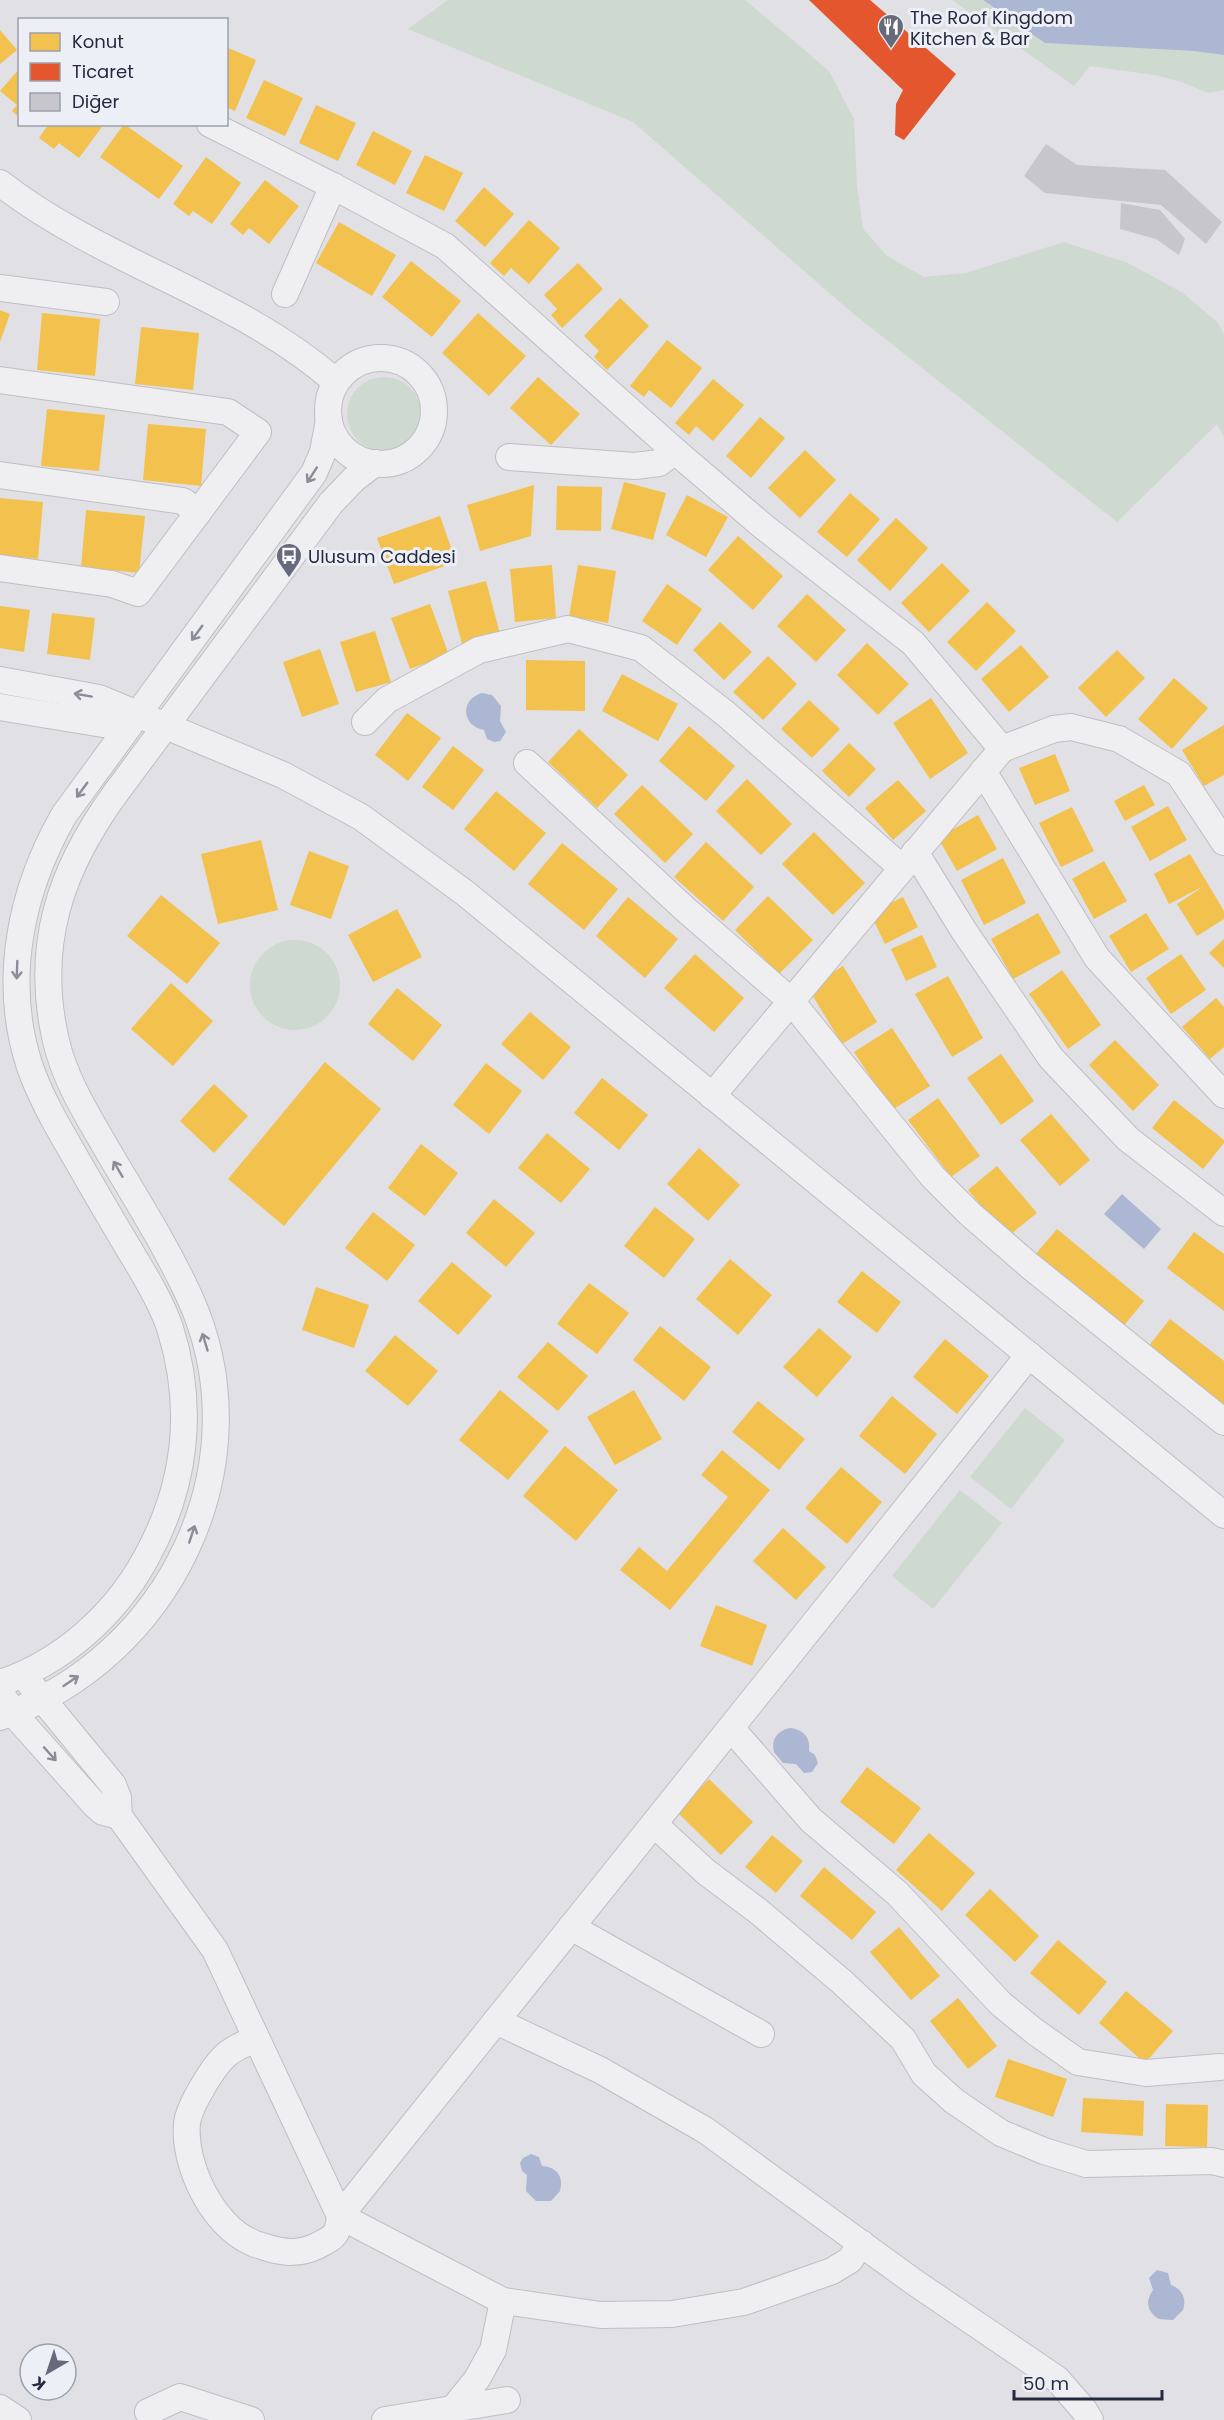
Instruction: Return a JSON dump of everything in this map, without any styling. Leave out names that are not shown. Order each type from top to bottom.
[{"type":"street","points":[[214,126],[445,246],[764,527],[913,643],[1002,749]]},
{"type":"street","points":[[0,183],[50,219],[70,230],[271,332],[311,360],[336,382]]},
{"type":"street","points":[[285,294],[333,186]]},
{"type":"street","points":[[0,288],[106,302]]},
{"type":"street","points":[[11,1679],[47,1663],[82,1636],[118,1599],[137,1574],[155,1542],[172,1500],[182,1460],[185,1422],[178,1360],[170,1327],[150,1284],[57,1125],[29,1064],[18,1006],[18,947],[21,920],[39,864],[64,815],[314,472],[323,452],[329,420],[330,397],[336,382],[346,370],[359,362],[373,358],[388,358],[403,362],[415,370],[425,381],[432,395],[434,410],[432,424],[426,438],[417,450],[405,458],[390,463],[361,460],[349,453],[339,443],[329,420]]},
{"type":"street","points":[[0,380],[228,412],[258,432],[138,593],[112,584],[0,568]]},
{"type":"street","points":[[508,457],[635,466],[659,463],[675,451]]},
{"type":"street","points":[[119,1816],[103,1812],[95,1805],[4,1707],[42,1698],[62,1687],[111,1651],[147,1615],[178,1568],[191,1540],[210,1473],[215,1443],[216,1412],[208,1352],[194,1308],[169,1258],[72,1085],[56,1042],[50,1003],[48,963],[52,930],[61,892],[75,857],[91,827],[331,503],[354,479],[375,463]]},
{"type":"street","points":[[0,475],[183,501],[198,513]]},
{"type":"street","points":[[364,722],[387,700],[479,650],[568,629],[642,648],[908,860],[964,931],[1051,1058],[1128,1139],[1224,1214]]},
{"type":"street","points":[[0,680],[99,698],[283,775],[361,817],[465,892],[1224,1515]]},
{"type":"street","points":[[0,707],[103,724],[138,713]]},
{"type":"street","points":[[712,1096],[1002,749],[1054,729],[1071,727],[1119,740],[1179,774],[1224,842]]},
{"type":"street","points":[[527,763],[685,909],[790,1001],[933,1177],[970,1214],[1030,1266],[1224,1422]]},
{"type":"street","points":[[983,771],[1097,958],[1224,1095]]},
{"type":"street","points":[[340,2216],[1029,1355]]},
{"type":"street","points":[[11,1679],[42,1698],[113,1785],[118,1797],[119,1816],[215,1950],[340,2216],[339,2230],[334,2237],[313,2248],[288,2253],[250,2242],[224,2222],[204,2194],[188,2157],[187,2122],[203,2084],[225,2055],[256,2038]]},
{"type":"street","points":[[731,1728],[811,1820],[897,1893],[1001,2004],[1069,2056],[1078,2062],[1146,2073],[1220,2067]]},
{"type":"street","points":[[654,1824],[706,1872],[758,1911],[903,2038],[924,2074],[954,2101],[1001,2133],[1044,2151],[1086,2163],[1212,2162],[1224,2164]]},
{"type":"street","points":[[571,1927],[721,2009],[761,2034]]},
{"type":"street","points":[[496,2021],[600,2070],[705,2130],[923,2288],[1057,2379],[1090,2420]]},
{"type":"street","points":[[340,2216],[503,2301],[601,2315],[683,2313],[744,2302],[832,2271],[850,2260],[861,2243]]},
{"type":"street","points":[[453,2409],[477,2379],[493,2350],[503,2301]]},
{"type":"street","points":[[148,2412],[180,2397],[251,2420]]},
{"type":"street","points":[[385,2420],[507,2400]]},
{"type":"street","points":[[0,2408],[18,2420]]},
{"type":"shaded area","points":[[448,0],[745,0],[829,71],[854,119],[857,186],[863,229],[887,256],[924,277],[966,273],[1064,242],[1128,263],[1183,293],[1218,323],[1224,334],[1224,437],[1217,424],[1117,522],[850,311],[633,122],[408,29]]},
{"type":"shaded area","points":[[952,0],[983,0],[1045,43],[1194,51],[1224,55],[1224,90],[1208,93],[1182,82],[1154,75],[1090,66],[1074,86]]},
{"type":"shaded area","points":[[384,377],[398,380],[410,388],[418,400],[421,414],[418,428],[410,440],[398,448],[384,451],[370,448],[358,440],[350,428],[347,414],[350,400],[358,388],[370,380]]},
{"type":"shaded area","points":[[286,940],[304,940],[320,947],[333,960],[340,976],[340,994],[333,1010],[320,1023],[304,1030],[286,1030],[270,1023],[257,1010],[250,994],[250,976],[257,960],[270,947]]},
{"type":"shaded area","points":[[1025,1408],[1065,1440],[1011,1509],[970,1477]]},
{"type":"shaded area","points":[[960,1490],[1002,1523],[933,1609],[892,1576]]},
{"type":"water","points":[[983,0],[1224,0],[1224,55],[1194,51],[1045,43]]},
{"type":"water","points":[[482,693],[492,695],[501,706],[500,721],[506,732],[500,741],[494,742],[487,739],[484,730],[476,728],[467,718],[467,706],[470,701]]},
{"type":"water","points":[[1122,1194],[1161,1229],[1144,1249],[1104,1214]]},
{"type":"water","points":[[790,1728],[799,1730],[809,1742],[809,1751],[815,1755],[818,1763],[812,1772],[804,1773],[796,1764],[783,1763],[774,1752],[773,1743],[776,1736]]},
{"type":"water","points":[[531,2154],[539,2157],[542,2166],[552,2168],[560,2177],[560,2191],[551,2201],[536,2201],[526,2191],[527,2175],[522,2171],[520,2163],[523,2158]]},
{"type":"water","points":[[1157,2270],[1168,2273],[1171,2285],[1181,2292],[1184,2298],[1183,2310],[1173,2320],[1159,2319],[1148,2306],[1153,2290],[1149,2278]]},
{"type":"building: Konut","points":[[0,30],[17,50],[0,64]]},
{"type":"building: Konut","points":[[228,48],[256,60],[235,111],[228,108]]},
{"type":"building: Konut","points":[[18,70],[18,116],[12,111],[17,105],[0,91]]},
{"type":"building: Konut","points":[[264,80],[303,98],[285,136],[246,118]]},
{"type":"building: Konut","points":[[316,105],[356,123],[338,161],[299,143]]},
{"type":"building: Konut","points":[[48,126],[103,126],[79,158],[59,143],[54,149],[39,138]]},
{"type":"building: Konut","points":[[123,126],[127,126],[183,166],[159,199],[100,157]]},
{"type":"building: Konut","points":[[373,131],[412,151],[395,185],[356,165]]},
{"type":"building: Konut","points":[[425,155],[463,173],[444,211],[406,193]]},
{"type":"building: Konut","points":[[206,157],[241,183],[212,224],[193,211],[189,216],[173,204]]},
{"type":"building: Konut","points":[[265,180],[299,206],[269,244],[249,228],[243,235],[230,224]]},
{"type":"building: Konut","points":[[484,187],[514,214],[485,247],[455,221]]},
{"type":"building: Konut","points":[[529,220],[560,248],[529,284],[511,268],[504,276],[490,263]]},
{"type":"building: Konut","points":[[339,222],[396,255],[372,296],[316,263]]},
{"type":"building: Konut","points":[[411,261],[461,301],[432,337],[382,297]]},
{"type":"building: Konut","points":[[578,263],[603,289],[562,328],[551,315],[557,309],[544,295]]},
{"type":"building: Konut","points":[[620,298],[649,326],[607,370],[594,357],[599,351],[584,336]]},
{"type":"building: Konut","points":[[0,310],[10,314],[0,342]]},
{"type":"building: Konut","points":[[42,313],[100,319],[95,376],[37,370]]},
{"type":"building: Konut","points":[[478,313],[526,356],[489,396],[442,353]]},
{"type":"building: Konut","points":[[141,327],[199,333],[193,390],[135,384]]},
{"type":"building: Konut","points":[[667,340],[702,368],[671,408],[649,390],[644,397],[630,386]]},
{"type":"building: Konut","points":[[538,377],[580,414],[551,445],[510,408]]},
{"type":"building: Konut","points":[[713,379],[744,405],[713,441],[696,426],[689,435],[675,423]]},
{"type":"building: Konut","points":[[47,409],[105,415],[99,471],[41,466]]},
{"type":"building: Konut","points":[[760,417],[785,438],[751,478],[726,456]]},
{"type":"building: Konut","points":[[148,424],[206,429],[201,486],[143,480]]},
{"type":"building: Konut","points":[[805,450],[836,480],[800,518],[768,488]]},
{"type":"building: Konut","points":[[624,482],[666,493],[653,540],[611,529]]},
{"type":"building: Konut","points":[[534,485],[531,536],[480,551],[467,505]]},
{"type":"building: Konut","points":[[557,486],[602,487],[601,531],[556,530]]},
{"type":"building: Konut","points":[[850,493],[880,519],[847,557],[817,532]]},
{"type":"building: Konut","points":[[687,495],[728,517],[706,557],[666,535]]},
{"type":"building: Konut","points":[[0,498],[43,502],[38,559],[0,555]]},
{"type":"building: Konut","points":[[86,510],[145,516],[139,573],[81,567]]},
{"type":"building: Konut","points":[[440,516],[456,562],[394,584],[377,538]]},
{"type":"building: Konut","points":[[896,518],[928,548],[890,591],[857,560]]},
{"type":"building: Konut","points":[[738,536],[783,576],[753,610],[708,570]]},
{"type":"building: Konut","points":[[942,563],[970,591],[929,632],[901,603]]},
{"type":"building: Konut","points":[[552,565],[556,618],[515,622],[510,569]]},
{"type":"building: Konut","points":[[578,565],[616,571],[608,623],[569,616]]},
{"type":"building: Konut","points":[[486,581],[500,634],[462,644],[448,591]]},
{"type":"building: Konut","points":[[667,584],[702,609],[677,645],[642,621]]},
{"type":"building: Konut","points":[[807,594],[846,630],[816,662],[777,626]]},
{"type":"building: Konut","points":[[987,602],[1016,631],[976,671],[947,642]]},
{"type":"building: Konut","points":[[430,604],[449,655],[410,669],[391,618]]},
{"type":"building: Konut","points":[[0,606],[30,610],[24,652],[0,648]]},
{"type":"building: Konut","points":[[52,613],[95,618],[90,660],[47,654]]},
{"type":"building: Konut","points":[[720,622],[752,652],[724,680],[693,650]]},
{"type":"building: Konut","points":[[375,631],[391,682],[356,692],[340,642]]},
{"type":"building: Konut","points":[[867,643],[909,684],[878,715],[837,675]]},
{"type":"building: Konut","points":[[1021,645],[1049,677],[1009,712],[981,679]]},
{"type":"building: Konut","points":[[320,649],[339,704],[302,717],[283,662]]},
{"type":"building: Konut","points":[[1117,650],[1145,678],[1106,717],[1078,688]]},
{"type":"building: Konut","points":[[768,656],[797,684],[763,720],[733,692]]},
{"type":"building: Konut","points":[[526,660],[585,661],[585,711],[526,710]]},
{"type":"building: Konut","points":[[622,674],[678,704],[658,741],[602,711]]},
{"type":"building: Konut","points":[[1174,678],[1208,708],[1172,749],[1138,719]]},
{"type":"building: Konut","points":[[931,698],[968,753],[930,779],[893,723]]},
{"type":"building: Konut","points":[[809,700],[840,729],[812,758],[781,729]]},
{"type":"building: Konut","points":[[407,713],[441,738],[408,781],[375,755]]},
{"type":"building: Konut","points":[[1224,725],[1224,775],[1204,786],[1182,750]]},
{"type":"building: Konut","points":[[689,726],[735,766],[706,801],[659,761]]},
{"type":"building: Konut","points":[[579,729],[628,775],[597,808],[548,762]]},
{"type":"building: Konut","points":[[849,743],[876,769],[849,797],[822,771]]},
{"type":"building: Konut","points":[[453,746],[484,770],[453,810],[422,787]]},
{"type":"building: Konut","points":[[1055,754],[1070,791],[1035,805],[1019,768]]},
{"type":"building: Konut","points":[[747,779],[792,824],[761,855],[716,811]]},
{"type":"building: Konut","points":[[898,780],[926,811],[893,840],[865,808]]},
{"type":"building: Konut","points":[[642,785],[693,834],[665,863],[614,814]]},
{"type":"building: Konut","points":[[1144,785],[1155,805],[1125,821],[1114,801]]},
{"type":"building: Konut","points":[[496,791],[546,833],[514,871],[464,829]]},
{"type":"building: Konut","points":[[1168,806],[1187,840],[1150,861],[1131,827]]},
{"type":"building: Konut","points":[[1072,807],[1094,851],[1061,867],[1039,823]]},
{"type":"building: Konut","points":[[978,815],[997,849],[957,871],[938,838]]},
{"type":"building: Konut","points":[[814,832],[865,883],[833,915],[782,864]]},
{"type":"building: Konut","points":[[261,840],[278,910],[218,924],[201,854]]},
{"type":"building: Konut","points":[[706,842],[754,887],[723,921],[674,877]]},
{"type":"building: Konut","points":[[562,843],[618,889],[584,930],[528,884]]},
{"type":"building: Konut","points":[[309,851],[349,866],[331,919],[290,905]]},
{"type":"building: Konut","points":[[1190,854],[1224,911],[1224,919],[1197,936],[1177,904],[1204,886],[1169,904],[1154,874]]},
{"type":"building: Konut","points":[[1003,858],[1026,903],[984,925],[961,880]]},
{"type":"building: Konut","points":[[1104,861],[1127,901],[1094,919],[1072,879]]},
{"type":"building: Konut","points":[[161,895],[220,943],[187,984],[127,936]]},
{"type":"building: Konut","points":[[768,896],[813,940],[779,974],[735,930]]},
{"type":"building: Konut","points":[[628,897],[678,939],[645,978],[596,936]]},
{"type":"building: Konut","points":[[903,897],[918,927],[885,944],[870,913]]},
{"type":"building: Konut","points":[[397,909],[422,957],[373,982],[348,935]]},
{"type":"building: Konut","points":[[1038,913],[1061,953],[1013,979],[991,939]]},
{"type":"building: Konut","points":[[1146,913],[1169,949],[1131,972],[1109,936]]},
{"type":"building: Konut","points":[[922,935],[937,967],[906,981],[891,949]]},
{"type":"building: Konut","points":[[1224,939],[1224,968],[1209,953]]},
{"type":"building: Konut","points":[[695,954],[744,998],[714,1032],[664,988]]},
{"type":"building: Konut","points":[[1181,954],[1206,990],[1171,1014],[1146,978]]},
{"type":"building: Konut","points":[[843,966],[877,1022],[842,1044],[808,988]]},
{"type":"building: Konut","points":[[1062,970],[1101,1025],[1068,1049],[1029,994]]},
{"type":"building: Konut","points":[[948,976],[983,1038],[952,1057],[915,994]]},
{"type":"building: Konut","points":[[171,983],[213,1021],[173,1066],[131,1029]]},
{"type":"building: Konut","points":[[397,988],[442,1025],[413,1061],[368,1024]]},
{"type":"building: Konut","points":[[1216,998],[1224,1007],[1224,1047],[1210,1059],[1182,1027]]},
{"type":"building: Konut","points":[[530,1012],[571,1047],[543,1080],[501,1044]]},
{"type":"building: Konut","points":[[892,1028],[930,1086],[892,1110],[854,1052]]},
{"type":"building: Konut","points":[[1115,1040],[1159,1085],[1133,1111],[1089,1065]]},
{"type":"building: Konut","points":[[1001,1054],[1034,1101],[1001,1125],[967,1078]]},
{"type":"building: Konut","points":[[325,1062],[381,1109],[284,1226],[228,1179]]},
{"type":"building: Konut","points":[[486,1063],[522,1091],[489,1134],[453,1105]]},
{"type":"building: Konut","points":[[602,1078],[648,1115],[619,1150],[574,1113]]},
{"type":"building: Konut","points":[[214,1084],[248,1116],[214,1153],[180,1121]]},
{"type":"building: Konut","points":[[938,1098],[980,1156],[951,1177],[908,1120]]},
{"type":"building: Konut","points":[[1174,1100],[1224,1140],[1203,1169],[1152,1128]]},
{"type":"building: Konut","points":[[1051,1114],[1090,1160],[1060,1186],[1020,1140]]},
{"type":"building: Konut","points":[[547,1133],[590,1169],[561,1203],[518,1168]]},
{"type":"building: Konut","points":[[421,1144],[458,1173],[425,1216],[388,1188]]},
{"type":"building: Konut","points":[[699,1148],[740,1185],[708,1221],[667,1184]]},
{"type":"building: Konut","points":[[997,1166],[1037,1213],[1007,1237],[968,1190]]},
{"type":"building: Konut","points":[[494,1199],[535,1233],[506,1267],[466,1233]]},
{"type":"building: Konut","points":[[655,1207],[695,1239],[664,1278],[624,1246]]},
{"type":"building: Konut","points":[[373,1212],[415,1245],[387,1281],[345,1248]]},
{"type":"building: Konut","points":[[1057,1229],[1144,1301],[1122,1328],[1034,1256]]},
{"type":"building: Konut","points":[[1194,1232],[1224,1254],[1224,1311],[1167,1268]]},
{"type":"building: Konut","points":[[730,1259],[772,1295],[738,1335],[696,1299]]},
{"type":"building: Konut","points":[[452,1262],[492,1296],[458,1335],[418,1301]]},
{"type":"building: Konut","points":[[862,1271],[901,1302],[877,1333],[837,1302]]},
{"type":"building: Konut","points":[[589,1283],[629,1313],[597,1354],[557,1324]]},
{"type":"building: Konut","points":[[316,1287],[369,1305],[354,1348],[302,1330]]},
{"type":"building: Konut","points":[[1170,1319],[1224,1361],[1224,1406],[1148,1347]]},
{"type":"building: Konut","points":[[660,1326],[711,1367],[684,1401],[633,1360]]},
{"type":"building: Konut","points":[[819,1328],[852,1357],[817,1397],[783,1367]]},
{"type":"building: Konut","points":[[395,1335],[438,1371],[408,1406],[365,1371]]},
{"type":"building: Konut","points":[[945,1339],[989,1376],[957,1414],[913,1377]]},
{"type":"building: Konut","points":[[548,1342],[588,1376],[558,1411],[517,1377]]},
{"type":"building: Konut","points":[[500,1390],[549,1431],[508,1480],[459,1440]]},
{"type":"building: Konut","points":[[634,1390],[662,1439],[615,1465],[587,1417]]},
{"type":"building: Konut","points":[[892,1396],[937,1434],[905,1474],[859,1436]]},
{"type":"building: Konut","points":[[758,1401],[805,1439],[779,1470],[732,1432]]},
{"type":"building: Konut","points":[[565,1446],[618,1490],[576,1541],[523,1496]]},
{"type":"building: Konut","points":[[722,1450],[770,1490],[670,1610],[620,1570],[639,1547],[667,1571],[728,1497],[701,1475]]},
{"type":"building: Konut","points":[[841,1467],[882,1502],[847,1544],[805,1508]]},
{"type":"building: Konut","points":[[783,1528],[826,1567],[796,1600],[753,1561]]},
{"type":"building: Konut","points":[[716,1605],[767,1625],[752,1666],[700,1646]]},
{"type":"building: Konut","points":[[867,1767],[921,1808],[894,1844],[840,1802]]},
{"type":"building: Konut","points":[[709,1779],[753,1822],[721,1855],[677,1812]]},
{"type":"building: Konut","points":[[929,1833],[975,1873],[942,1911],[896,1870]]},
{"type":"building: Konut","points":[[772,1835],[803,1861],[776,1893],[745,1867]]},
{"type":"building: Konut","points":[[824,1867],[876,1912],[852,1940],[800,1896]]},
{"type":"building: Konut","points":[[990,1889],[1039,1936],[1015,1962],[965,1915]]},
{"type":"building: Konut","points":[[899,1927],[940,1976],[911,2000],[870,1952]]},
{"type":"building: Konut","points":[[1058,1940],[1107,1982],[1079,2015],[1030,1973]]},
{"type":"building: Konut","points":[[1126,1991],[1173,2031],[1145,2063],[1099,2023]]},
{"type":"building: Konut","points":[[958,1998],[997,2046],[968,2069],[930,2021]]},
{"type":"building: Konut","points":[[1008,2059],[1067,2079],[1053,2117],[995,2097]]},
{"type":"building: Konut","points":[[1083,2098],[1144,2101],[1143,2136],[1081,2132]]},
{"type":"building: Konut","points":[[1166,2104],[1208,2105],[1207,2147],[1165,2146]]},
{"type":"building: Ticaret","points":[[809,0],[870,0],[956,74],[904,140],[895,135],[896,104],[903,90]]},
{"type":"building: Diğer","points":[[1046,144],[1077,165],[1165,170],[1222,222],[1206,244],[1161,205],[1045,193],[1024,176]]},
{"type":"building: Diğer","points":[[1121,203],[1160,210],[1185,239],[1179,255],[1156,239],[1120,229]]},
{"type":"place","name":"The Roof Kingdom Kitchen & Bar","points":[[891,50]]},
{"type":"place","name":"Ulusum Caddesi","points":[[289,579]]}]
